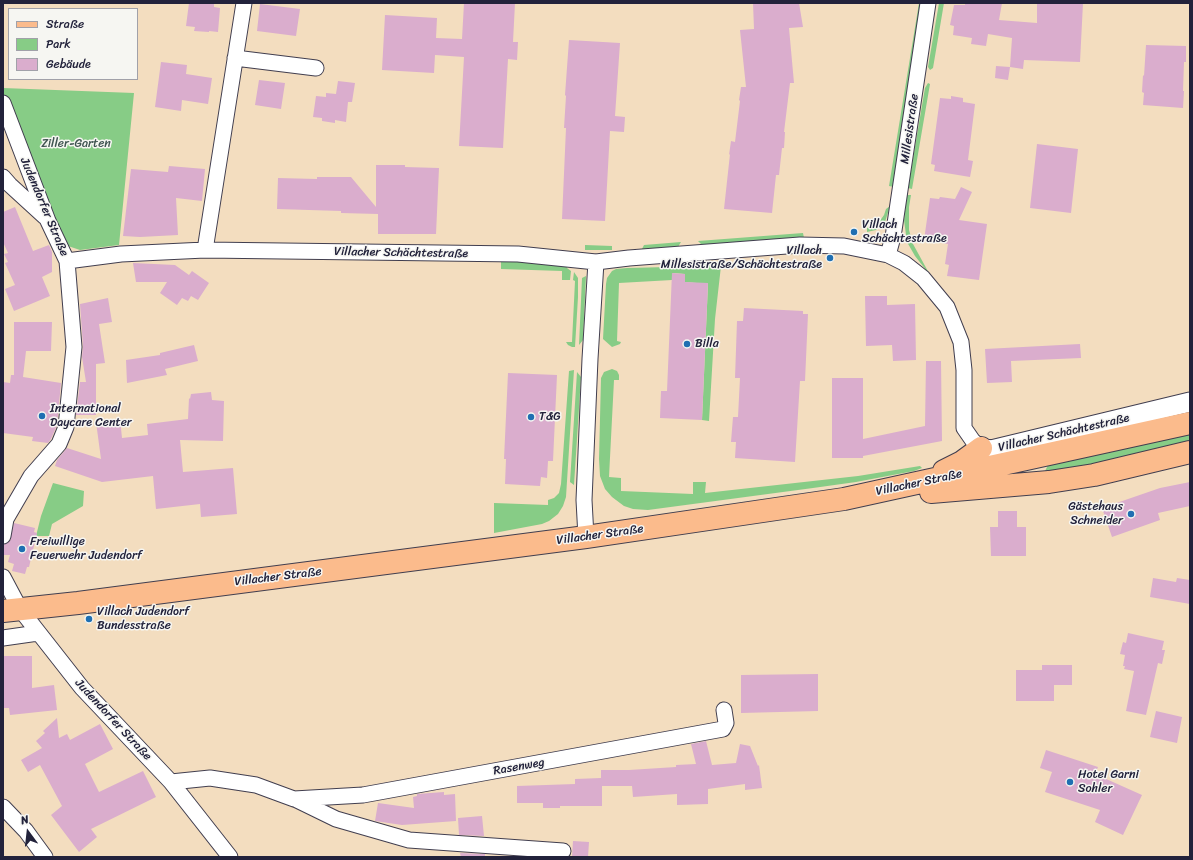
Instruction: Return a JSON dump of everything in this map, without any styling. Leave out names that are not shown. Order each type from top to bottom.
[{"type":"main road","name":"Villacher Straße","points":[[11,610],[78,604],[586,537],[844,500],[1190,423]]},
{"type":"main road","points":[[919,483],[962,462],[981,448]]},
{"type":"main road","points":[[844,500],[1050,482],[1094,475],[1190,452]]},
{"type":"street","points":[[205,250],[244,3]]},
{"type":"street","name":"Millesistraße","points":[[888,255],[893,238],[928,3]]},
{"type":"street","points":[[235,58],[316,68]]},
{"type":"street","name":"Judendorfer Straße","points":[[3,103],[48,221],[67,261],[74,347],[66,427],[58,444],[30,476],[6,519],[3,536]]},
{"type":"street","points":[[3,177],[10,186],[48,221]]},
{"type":"street","name":"Villacher Schächtestraße","points":[[67,261],[121,254],[205,250],[518,254],[596,262],[629,258],[800,245],[844,246],[888,255],[904,263],[923,278],[948,307],[961,342],[964,370],[964,428],[981,448],[991,450],[1190,402]]},
{"type":"street","points":[[586,537],[584,500],[596,262]]},
{"type":"street","name":"Judendorfer Straße","points":[[3,577],[11,610],[38,633],[85,691],[171,782],[230,857]]},
{"type":"street","points":[[3,638],[38,633]]},
{"type":"street","name":"Rasenweg","points":[[294,799],[363,795],[723,729],[726,723],[724,710]]},
{"type":"street","name":"Rasenweg","points":[[171,782],[210,778],[256,785],[294,799],[336,819],[409,840],[564,851]]},
{"type":"street","points":[[3,807],[26,832],[45,857]]},
{"type":"green space","points":[[919,3],[924,3],[894,187],[889,186]]},
{"type":"green space","points":[[939,3],[944,3],[933,68],[930,70],[928,67]]},
{"type":"green space","points":[[928,83],[930,84],[912,189],[908,188],[925,88]]},
{"type":"green space","name":"Ziller-Garten","points":[[3,88],[134,93],[119,245],[80,250],[59,243],[3,103]]},
{"type":"green space","points":[[907,195],[911,195],[909,207],[909,230],[913,244],[930,275],[915,256],[907,242],[904,220]]},
{"type":"green space","points":[[890,206],[885,222],[876,230],[867,232],[867,228],[877,225],[886,209]]},
{"type":"green space","points":[[803,233],[804,238],[707,245],[702,245],[698,241]]},
{"type":"green space","points":[[681,242],[678,247],[675,248],[642,249],[644,245]]},
{"type":"green space","points":[[585,245],[612,246],[612,250],[585,250]]},
{"type":"green space","points":[[501,259],[566,264],[567,268],[571,271],[570,280],[562,280],[562,271],[501,269]]},
{"type":"green space","points":[[718,262],[721,266],[715,319],[709,421],[702,420],[708,284],[685,282],[685,274],[673,273],[672,280],[619,283],[617,341],[621,342],[620,344],[612,347],[603,339],[606,284],[607,278],[612,271],[616,269],[668,267]]},
{"type":"green space","points":[[574,272],[578,278],[578,297],[575,347],[572,347],[566,342],[572,342],[575,281],[573,280]]},
{"type":"green space","points":[[586,276],[583,340],[579,345],[582,278]]},
{"type":"green space","points":[[612,369],[617,371],[619,380],[614,380],[609,477],[621,478],[621,491],[693,494],[693,482],[706,482],[705,493],[858,476],[920,466],[922,468],[914,471],[856,482],[648,510],[633,509],[624,506],[612,497],[605,489],[600,476],[601,378],[604,372]]},
{"type":"green space","points":[[574,370],[566,497],[563,506],[558,514],[542,524],[494,533],[494,503],[548,505],[548,500],[554,498],[559,493],[561,484],[569,371]]},
{"type":"green space","points":[[577,372],[581,377],[574,485],[570,482]]},
{"type":"green space","points":[[1190,434],[1190,446],[1049,476],[1045,471],[1048,465]]},
{"type":"green space","points":[[53,483],[84,491],[83,506],[52,524],[49,536],[36,536],[41,516]]},
{"type":"building","points":[[189,3],[214,3],[214,7],[220,8],[218,32],[194,31],[195,27],[186,26]]},
{"type":"building","points":[[464,3],[515,3],[513,42],[518,42],[517,60],[508,59],[503,148],[459,146],[464,57],[435,55],[434,73],[382,70],[385,15],[437,18],[436,38],[462,39]]},
{"type":"building","points":[[753,3],[799,3],[803,27],[789,28],[794,83],[790,83],[784,132],[784,148],[782,148],[779,175],[776,175],[772,213],[724,209],[731,141],[735,142],[741,87],[746,87],[740,30],[754,29]]},
{"type":"building","points":[[965,3],[1002,3],[999,20],[1037,23],[1037,3],[1083,3],[1080,62],[1024,60],[1023,69],[1010,67],[1012,38],[988,34],[986,46],[971,44],[972,38],[953,35],[954,26],[950,25],[954,5],[965,5]]},
{"type":"building","points":[[260,4],[300,9],[296,36],[257,31]]},
{"type":"building","points":[[569,40],[620,43],[615,116],[625,117],[624,132],[610,131],[605,221],[562,219],[566,128],[564,128],[565,95]]},
{"type":"building","points":[[1146,45],[1186,46],[1186,62],[1184,62],[1183,108],[1143,105],[1144,93],[1142,92]]},
{"type":"building","points":[[161,62],[187,65],[186,74],[212,78],[208,104],[182,100],[181,111],[155,107]]},
{"type":"building","points":[[996,66],[1010,67],[1008,80],[995,78]]},
{"type":"building","points":[[259,80],[285,83],[281,109],[255,105]]},
{"type":"building","points":[[338,81],[355,83],[352,102],[348,102],[346,122],[335,120],[335,123],[322,121],[322,118],[313,117],[316,96],[326,97],[326,93],[336,94]]},
{"type":"building","points":[[951,96],[963,98],[963,102],[975,104],[968,160],[973,161],[970,177],[934,171],[935,165],[931,164],[940,98],[951,99]]},
{"type":"building","points":[[1037,144],[1078,149],[1071,213],[1030,208]]},
{"type":"building","points":[[376,165],[405,165],[405,167],[439,168],[436,234],[378,234],[378,214],[277,209],[278,178],[317,179],[317,177],[351,177],[376,207]]},
{"type":"building","points":[[169,166],[205,169],[202,201],[176,198],[178,235],[140,237],[123,236],[131,169],[168,172]]},
{"type":"building","points":[[961,187],[972,192],[959,220],[987,224],[979,280],[947,276],[949,265],[945,264],[948,244],[924,240],[930,198],[939,199],[940,197],[955,199]]},
{"type":"building","points":[[15,207],[33,251],[49,245],[52,252],[52,272],[42,277],[50,296],[14,311],[5,289],[15,285],[5,263],[8,262],[4,254],[8,253],[3,242],[3,212]]},
{"type":"building","points":[[133,263],[175,265],[189,275],[192,271],[209,283],[198,300],[191,296],[188,301],[182,298],[177,305],[160,293],[167,282],[136,282]]},
{"type":"building","name":"Billa","points":[[672,273],[685,274],[685,282],[708,283],[702,420],[660,418],[661,391],[667,391]]},
{"type":"building","points":[[865,296],[887,296],[887,305],[915,304],[916,360],[893,361],[892,345],[866,346]]},
{"type":"building","points":[[108,298],[112,322],[99,324],[105,363],[96,364],[96,415],[76,415],[80,382],[86,382],[82,357],[83,346],[80,304]]},
{"type":"building","points":[[744,308],[803,311],[803,314],[808,314],[805,381],[800,381],[795,462],[735,458],[736,442],[731,442],[733,417],[738,417],[740,378],[735,378],[737,321],[743,321]]},
{"type":"building","points":[[14,322],[52,322],[51,351],[26,351],[23,377],[61,383],[57,425],[48,443],[32,441],[33,437],[3,433],[3,382],[10,383],[11,375],[14,375]]},
{"type":"building","points":[[1080,344],[1081,358],[1011,361],[1012,382],[987,383],[985,349]]},
{"type":"building","points":[[194,345],[198,361],[165,369],[167,375],[127,383],[126,360],[160,355],[160,353]]},
{"type":"building","points":[[926,361],[941,361],[942,441],[863,456],[863,458],[832,458],[832,378],[863,378],[863,439],[925,426]]},
{"type":"building","name":"T&G","points":[[508,373],[557,375],[553,461],[548,461],[547,478],[541,477],[540,486],[505,484],[506,459],[504,459]]},
{"type":"building","points":[[211,392],[212,400],[224,401],[223,441],[180,440],[183,472],[233,468],[237,514],[201,517],[200,504],[156,509],[153,476],[102,482],[55,466],[57,460],[67,448],[101,459],[96,422],[120,419],[122,438],[148,435],[147,424],[188,419],[189,398],[190,399],[191,394]]},
{"type":"building","name":"Gästehaus Schneider","points":[[1190,482],[1190,506],[1158,513],[1160,520],[1112,537],[1102,508],[1160,488]]},
{"type":"building","points":[[998,511],[1017,511],[1017,527],[1026,527],[1026,556],[991,556],[990,527],[998,527]]},
{"type":"building","name":"Freiwillige Feuerwehr Judendorf","points":[[14,523],[35,528],[34,532],[37,533],[29,567],[27,567],[25,574],[12,571],[14,564],[8,562],[10,555],[3,555],[3,545],[10,541]]},
{"type":"building","points":[[1153,578],[1176,582],[1177,578],[1190,580],[1190,604],[1150,597]]},
{"type":"building","points":[[1128,633],[1164,641],[1162,650],[1165,650],[1162,664],[1158,663],[1146,715],[1126,711],[1134,671],[1124,669],[1125,666],[1123,666],[1125,655],[1120,654],[1123,642],[1126,643]]},
{"type":"building","points":[[3,656],[32,656],[32,688],[54,685],[57,710],[10,715],[9,708],[3,708]]},
{"type":"building","points":[[1042,665],[1072,665],[1072,685],[1054,685],[1054,701],[1016,701],[1016,670],[1042,670]]},
{"type":"building","points":[[818,674],[818,711],[741,713],[741,675]]},
{"type":"building","points":[[1156,711],[1182,717],[1177,743],[1150,737]]},
{"type":"building","points":[[57,718],[59,738],[67,734],[70,740],[100,724],[113,749],[85,764],[99,792],[143,771],[156,797],[91,829],[97,837],[79,852],[51,815],[62,806],[40,765],[28,772],[21,760],[42,748],[36,741],[45,733],[43,731]]},
{"type":"building","points":[[706,741],[712,765],[736,763],[740,744],[750,746],[758,766],[759,765],[762,788],[745,790],[745,784],[708,789],[708,804],[677,805],[677,794],[633,797],[632,786],[602,786],[602,806],[560,806],[560,808],[543,808],[543,803],[517,803],[517,786],[575,784],[575,779],[601,778],[601,770],[629,770],[676,767],[676,765],[696,764],[691,744]]},
{"type":"building","points":[[1046,750],[1098,767],[1095,774],[1142,795],[1123,835],[1095,822],[1100,810],[1045,792],[1052,772],[1040,768]]},
{"type":"building","points":[[444,792],[444,795],[455,794],[456,821],[402,825],[375,821],[378,803],[414,808],[413,797],[417,796],[417,794]]},
{"type":"building","points":[[482,816],[484,836],[459,835],[458,818]]},
{"type":"building","points":[[573,841],[589,842],[588,857],[572,857]]},
{"type":"building","points":[[460,853],[485,854],[485,857],[461,857]]},
{"type":"place","name":"Villach Schächtestraße","points":[[854,232]]},
{"type":"place","name":"Villach Millesistraße/Schächtestraße","points":[[830,258]]},
{"type":"place","name":"Billa","points":[[687,344]]},
{"type":"place","name":"International Daycare Center","points":[[42,416]]},
{"type":"place","name":"T&G","points":[[531,417]]},
{"type":"place","name":"Gästehaus Schneider","points":[[1131,514]]},
{"type":"place","name":"Freiwillige Feuerwehr Judendorf","points":[[22,549]]},
{"type":"place","name":"Villach Judendorf Bundesstraße","points":[[89,619]]},
{"type":"place","name":"Hotel Garni Sohler","points":[[1070,782]]}]
